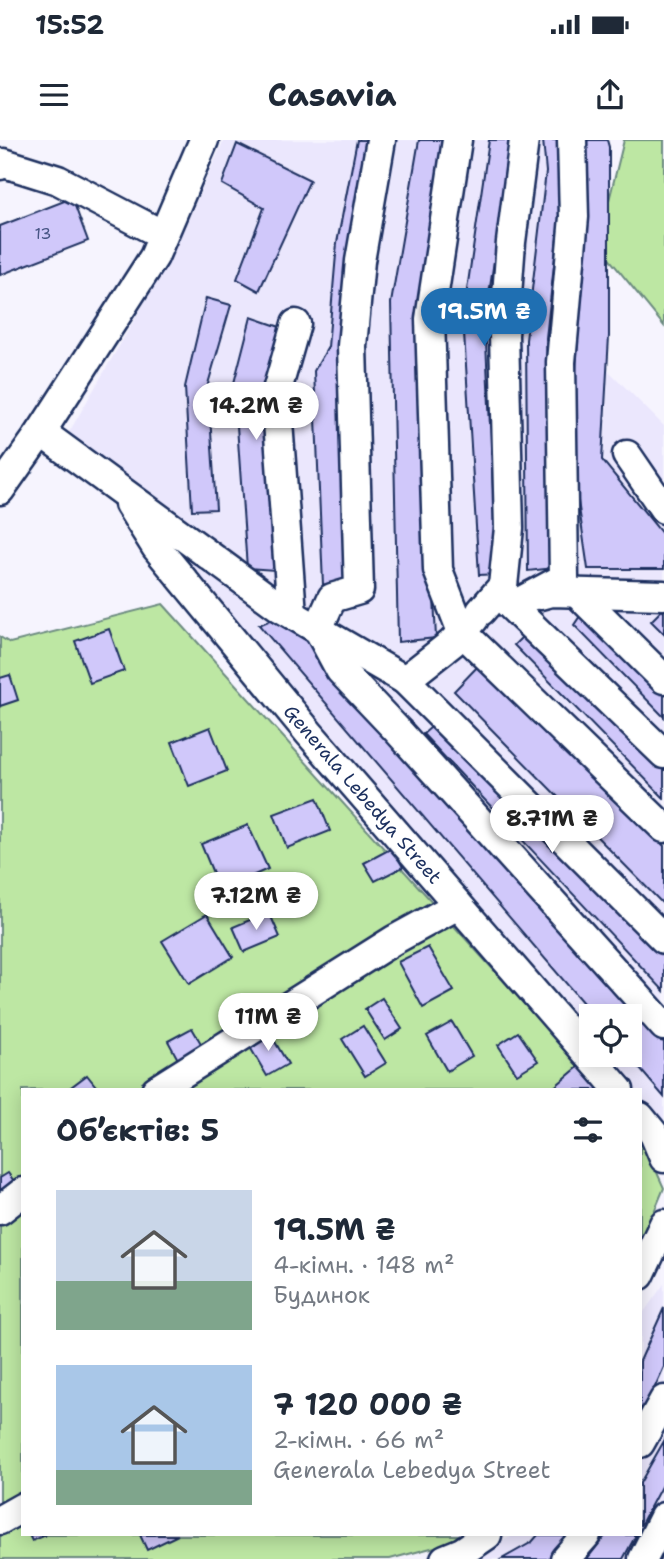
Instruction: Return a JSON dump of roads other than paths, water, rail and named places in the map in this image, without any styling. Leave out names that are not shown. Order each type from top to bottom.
[{"type":"street","points":[[0,490],[41,432],[154,257],[204,140]]},
{"type":"street","points":[[318,629],[332,598],[359,590],[352,346],[360,261],[381,140]]},
{"type":"street","points":[[457,140],[430,319],[438,570],[463,632],[664,828]]},
{"type":"street","points":[[405,680],[452,643],[503,586],[509,528],[504,335],[511,243],[524,140]]},
{"type":"street","points":[[516,602],[564,578],[561,362],[574,217],[572,140]]},
{"type":"street","points":[[0,165],[4,163],[58,180],[163,235]]},
{"type":"street","points":[[292,614],[276,394],[296,324]]},
{"type":"street","points":[[41,432],[292,614],[405,680],[664,939]]},
{"type":"street","points":[[627,455],[664,509]]},
{"type":"street","name":"Generala Lebedya Street","points":[[120,490],[164,557],[309,733],[617,1088]]},
{"type":"street","points":[[481,611],[551,592],[660,598]]},
{"type":"street","points":[[577,593],[664,679]]},
{"type":"street","points":[[516,602],[664,754]]},
{"type":"street","points":[[318,629],[340,670],[664,1026]]},
{"type":"street","points":[[159,1088],[394,940],[458,905]]},
{"type":"street","points":[[642,1119],[654,1134],[664,1158]]},
{"type":"street","points":[[0,1210],[21,1194]]},
{"type":"street","points":[[642,1271],[664,1224]]},
{"type":"street","points":[[642,1440],[664,1400]]},
{"type":"street","points":[[0,1520],[21,1508]]},
{"type":"street","points":[[643,1559],[664,1517]]},
{"type":"street","points":[[445,1559],[463,1552],[486,1536]]},
{"type":"street","points":[[565,1559],[585,1536]]}]
